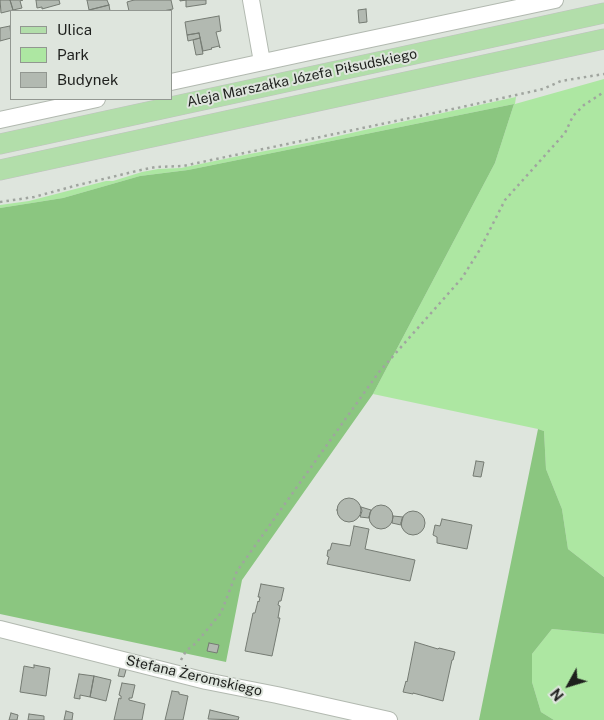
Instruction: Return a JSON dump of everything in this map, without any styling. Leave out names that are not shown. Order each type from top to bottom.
[{"type":"main road","name":"Aleja Marszałka Józefa Piłsudskiego","points":[[0,144],[604,13]]},
{"type":"main road","name":"Aleja Marszałka Józefa Piłsudskiego","points":[[0,170],[604,39]]},
{"type":"street","points":[[250,0],[262,62]]},
{"type":"street","points":[[172,82],[555,0]]},
{"type":"street","points":[[0,120],[92,100]]},
{"type":"street","name":"Stefana Żeromskiego","points":[[0,629],[206,681],[389,720]]},
{"type":"path","points":[[0,202],[34,197],[141,170],[156,167],[183,166],[462,107],[543,89],[561,81],[604,74]]},
{"type":"path","points":[[173,673],[186,651],[196,643],[221,613],[237,571],[379,372],[462,278],[479,252],[505,200],[565,133],[573,116],[584,105],[604,92]]},
{"type":"green space","points":[[604,79],[604,577],[568,549],[562,509],[546,469],[544,431],[373,394],[495,163],[514,104],[188,170],[140,176],[63,198],[0,208],[0,205],[29,201],[106,181],[113,181],[142,172],[181,168],[312,142],[516,97],[515,104]]},
{"type":"green space","points":[[514,104],[495,163],[373,394],[242,580],[226,662],[0,614],[0,208],[63,198],[140,176],[188,170]]},
{"type":"green space","points":[[538,429],[544,431],[546,469],[562,509],[568,549],[604,577],[604,634],[552,629],[532,654],[532,682],[541,712],[554,720],[479,720]]},
{"type":"green space","points":[[552,629],[604,634],[604,720],[554,720],[541,712],[532,682],[532,654]]},
{"type":"building","points":[[0,0],[10,0],[13,10],[1,13]]},
{"type":"building","points":[[10,0],[23,0],[20,1],[22,8],[13,10]]},
{"type":"building","points":[[36,0],[59,0],[60,4],[42,9],[42,7],[37,8]]},
{"type":"building","points":[[87,0],[107,0],[109,5],[89,10]]},
{"type":"building","points":[[134,0],[171,0],[173,9],[129,10],[127,2]]},
{"type":"building","points":[[186,0],[206,0],[206,4],[186,7]]},
{"type":"building","points":[[109,5],[110,10],[89,10]]},
{"type":"building","points":[[366,9],[367,22],[359,23],[358,10]]},
{"type":"building","points":[[219,16],[221,31],[216,32],[220,48],[219,46],[203,51],[199,33],[187,35],[185,22]]},
{"type":"building","points":[[10,26],[10,38],[0,41],[0,28]]},
{"type":"building","points":[[199,33],[200,38],[188,41],[187,35]]},
{"type":"building","points":[[200,38],[203,54],[196,55],[193,40]]},
{"type":"building","points":[[476,461],[484,462],[481,477],[473,476]]},
{"type":"building","points":[[349,498],[358,501],[361,510],[358,519],[349,522],[340,519],[337,510],[340,501]]},
{"type":"building","points":[[381,505],[390,508],[393,517],[390,526],[381,529],[372,526],[369,517],[372,508]]},
{"type":"building","points":[[361,507],[371,510],[369,518],[360,517]]},
{"type":"building","points":[[413,511],[422,514],[425,523],[422,532],[413,535],[404,532],[401,523],[404,514]]},
{"type":"building","points":[[393,516],[403,517],[401,525],[392,523]]},
{"type":"building","points":[[442,519],[472,525],[467,549],[437,543],[437,537],[433,535],[435,525],[440,526]]},
{"type":"building","points":[[354,526],[369,529],[365,549],[415,560],[410,581],[327,564],[328,550],[330,550],[332,543],[350,546]]},
{"type":"building","points":[[261,584],[284,588],[278,605],[280,606],[278,618],[280,618],[272,656],[245,651],[253,613],[255,613],[259,602],[260,597],[258,597]]},
{"type":"building","points":[[415,642],[455,652],[443,701],[403,692],[407,682]]},
{"type":"building","points":[[209,643],[219,645],[217,653],[207,651]]},
{"type":"building","points":[[34,665],[50,668],[46,696],[20,692],[24,666],[34,668]]},
{"type":"building","points":[[120,668],[126,670],[124,677],[118,676]]},
{"type":"building","points":[[79,674],[94,676],[90,697],[80,695],[80,699],[74,698]]},
{"type":"building","points":[[94,676],[111,680],[106,701],[90,697]]},
{"type":"building","points":[[122,683],[135,685],[132,698],[129,698],[129,700],[145,704],[142,720],[114,720],[119,698],[121,699],[119,695]]},
{"type":"building","points":[[172,691],[188,696],[183,720],[165,720]]},
{"type":"building","points":[[210,710],[239,717],[238,720],[208,719]]},
{"type":"building","points":[[66,711],[73,713],[72,720],[64,720]]},
{"type":"building","points":[[11,713],[18,715],[17,720],[9,720]]},
{"type":"building","points":[[29,714],[44,716],[44,720],[28,720]]}]
